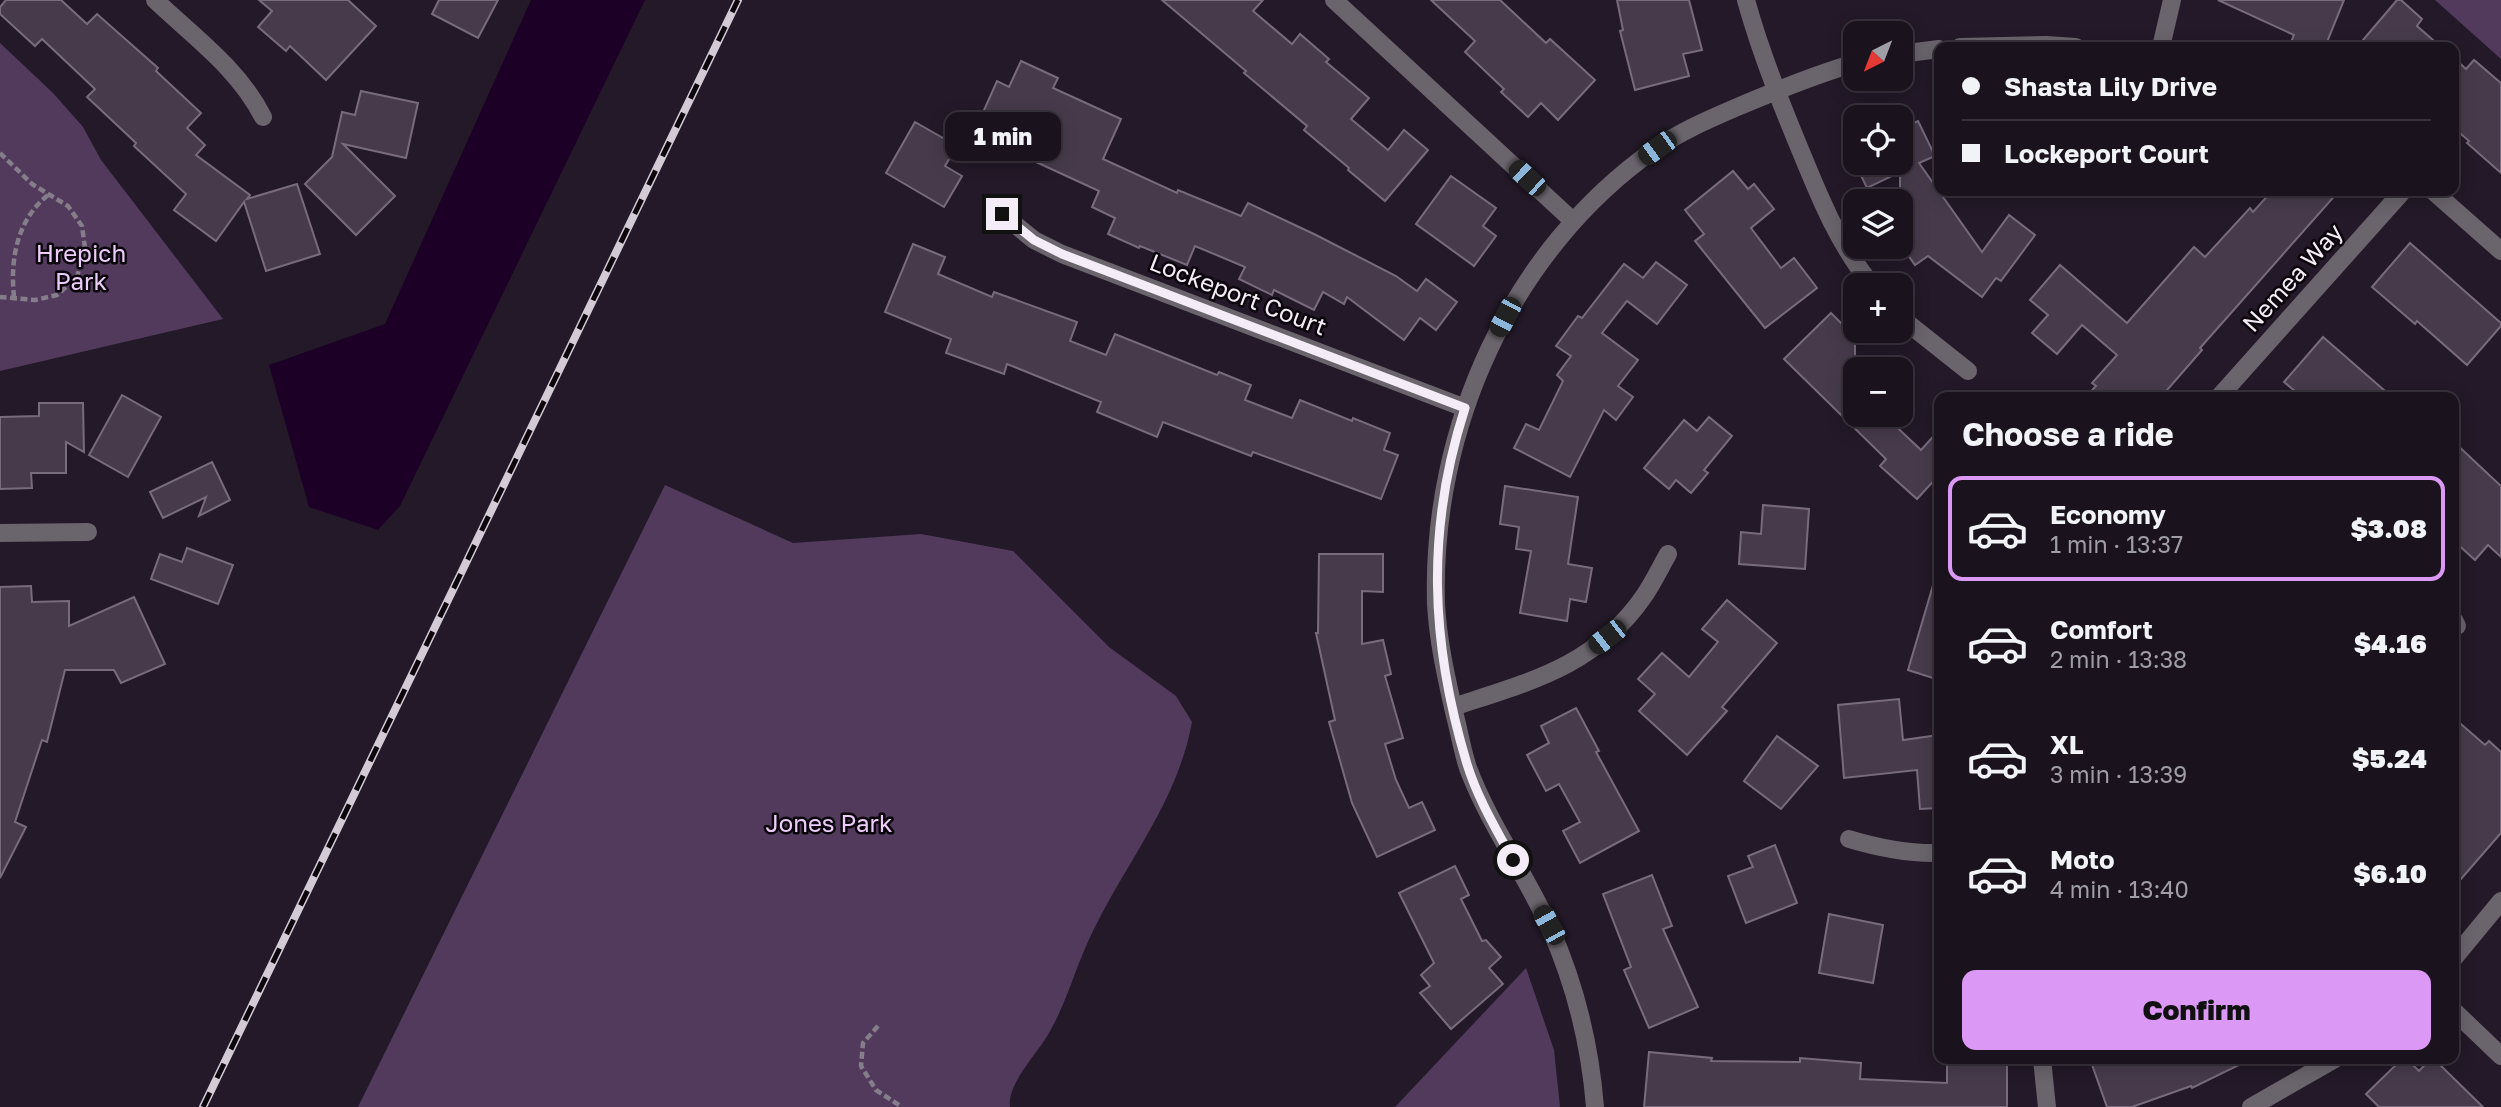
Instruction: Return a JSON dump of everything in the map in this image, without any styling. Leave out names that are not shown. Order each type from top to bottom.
[{"type":"street","points":[[155,0],[235,75],[253,96],[263,117]]},
{"type":"street","points":[[1334,0],[1573,221]]},
{"type":"street","points":[[1746,0],[1759,50],[1831,223],[1863,273]]},
{"type":"street","points":[[2162,42],[2172,0]]},
{"type":"street","points":[[1913,52],[1934,50]]},
{"type":"street","points":[[1595,1107],[1572,982],[1549,925],[1489,816],[1467,765],[1442,661],[1436,606],[1437,550],[1443,495],[1455,437],[1492,342],[1505,317],[1534,270],[1573,221],[1630,168],[1685,130],[1812,76],[1843,67]]},
{"type":"street","name":"Nemea Way","points":[[2229,392],[2399,196]]},
{"type":"street","points":[[2439,196],[2501,251]]},
{"type":"street","name":"Lockeport Court","points":[[1002,214],[1034,240],[1062,254],[1465,408]]},
{"type":"street","points":[[1913,327],[1968,371]]},
{"type":"street","points":[[0,533],[88,532]]},
{"type":"street","points":[[1453,707],[1534,681],[1585,655],[1627,618],[1645,595],[1668,554]]},
{"type":"street","points":[[1849,839],[1912,854],[1934,853]]},
{"type":"street","points":[[2459,952],[2501,901]]},
{"type":"street","points":[[2459,1016],[2501,1056]]},
{"type":"street","points":[[2043,1064],[2047,1107]]},
{"type":"street","points":[[2251,1107],[2325,1064]]},
{"type":"path","points":[[0,153],[32,184],[68,206],[82,226],[85,248],[78,277],[57,295],[35,300],[0,297]]},
{"type":"path","points":[[14,297],[14,250],[38,204],[48,195]]},
{"type":"path","points":[[878,1026],[863,1044],[861,1066],[876,1090],[902,1107]]},
{"type":"green space","points":[[2435,0],[2501,0],[2501,59]]},
{"type":"green space","name":"Hrepich Park","points":[[0,43],[53,93],[83,127],[101,160],[223,319],[0,371]]},
{"type":"green space","name":"Jones Park","points":[[665,485],[793,543],[921,534],[1013,551],[1109,647],[1176,696],[1192,722],[1176,778],[1164,804],[1094,929],[1056,1020],[1018,1078],[1010,1098],[1010,1107],[358,1107]]},
{"type":"green space","points":[[1526,968],[1554,1050],[1560,1107],[1395,1107]]},
{"type":"shaded area","points":[[531,0],[645,0],[400,506],[378,530],[309,507],[269,365],[385,324]]},
{"type":"building","points":[[6,0],[61,0],[87,24],[97,14],[158,68],[156,71],[201,113],[187,128],[205,145],[196,155],[250,195],[247,199],[297,184],[320,254],[266,271],[244,202],[216,241],[174,210],[186,194],[134,146],[136,143],[87,97],[95,89],[42,39],[35,46],[0,14],[0,7]]},
{"type":"building","points":[[259,0],[348,0],[376,26],[326,80],[290,46],[286,51],[258,27],[272,11]]},
{"type":"building","points":[[439,0],[498,0],[478,38],[432,14]]},
{"type":"building","points":[[1162,0],[1263,0],[1253,11],[1292,44],[1300,34],[1329,59],[1326,62],[1369,98],[1351,119],[1388,150],[1404,130],[1428,150],[1385,201],[1304,130],[1307,126],[1244,73],[1246,71]]},
{"type":"building","points":[[1431,0],[1500,0],[1546,43],[1550,39],[1595,80],[1558,120],[1541,103],[1528,117],[1501,92],[1504,89],[1465,52],[1475,41]]},
{"type":"building","points":[[1617,0],[1689,0],[1702,50],[1683,54],[1689,76],[1635,90],[1620,31],[1623,30]]},
{"type":"building","points":[[2218,0],[2344,0],[2327,42],[2291,42],[2294,35]]},
{"type":"building","points":[[2397,0],[2401,0],[2422,19],[2417,26],[2435,42],[2361,42]]},
{"type":"building","points":[[2474,60],[2501,83],[2501,173],[2467,143],[2469,141],[2459,132],[2459,63],[2466,69]]},
{"type":"building","points":[[1021,61],[1058,78],[1053,88],[1121,119],[1103,159],[1177,193],[1178,190],[1241,216],[1248,203],[1396,276],[1417,291],[1426,279],[1457,302],[1436,330],[1420,318],[1404,340],[1347,297],[1344,304],[1323,292],[1314,310],[1274,290],[1272,295],[1239,279],[1245,267],[1195,246],[1187,265],[1108,234],[1115,218],[1092,207],[1099,191],[1023,156],[1022,159],[972,137],[997,81],[1009,87]]},
{"type":"building","points":[[361,91],[418,103],[406,158],[343,144],[395,196],[356,235],[305,184],[332,157],[342,112],[355,115]]},
{"type":"building","points":[[1918,121],[1934,154],[1934,156],[1919,163],[1934,184],[1934,196],[1942,196],[1982,252],[2009,215],[2035,235],[2001,281],[1996,278],[1982,297],[1928,256],[1915,265],[1911,259],[1913,259],[1913,189],[1900,189],[1900,175],[1913,175],[1913,123]]},
{"type":"building","points":[[915,122],[957,146],[945,166],[962,176],[944,207],[886,173]]},
{"type":"building","points":[[1733,171],[1748,189],[1754,184],[1774,209],[1751,228],[1781,268],[1794,258],[1817,288],[1765,328],[1695,241],[1704,234],[1685,210]]},
{"type":"building","points":[[1861,175],[1894,175],[1867,188]]},
{"type":"building","points":[[1451,176],[1496,208],[1483,226],[1496,236],[1474,266],[1416,224]]},
{"type":"building","points":[[2267,196],[2335,196],[2200,348],[2202,350],[2165,392],[2091,392],[2096,386],[2092,383],[2117,355],[2082,325],[2057,354],[2032,333],[2048,315],[2030,300],[2060,265],[2127,323],[2194,247],[2205,257],[2250,208],[2253,212]]},
{"type":"building","points":[[2410,243],[2501,323],[2467,365],[2417,321],[2415,324],[2372,287]]},
{"type":"building","points":[[913,244],[945,257],[938,274],[992,297],[994,292],[1077,322],[1070,341],[1106,355],[1115,334],[1217,375],[1219,372],[1251,385],[1245,400],[1292,418],[1300,400],[1390,433],[1384,450],[1398,455],[1381,499],[1253,452],[1251,456],[1163,422],[1157,437],[1097,412],[1101,402],[1007,364],[1004,374],[946,353],[951,339],[885,312]]},
{"type":"building","points":[[1656,262],[1687,285],[1657,324],[1627,301],[1602,333],[1638,360],[1618,386],[1633,397],[1616,420],[1604,410],[1570,477],[1514,448],[1526,424],[1539,430],[1563,381],[1557,375],[1571,356],[1556,346],[1578,316],[1582,318],[1624,264],[1643,278]]},
{"type":"building","points":[[1831,313],[1843,325],[1843,343],[1855,343],[1855,357],[1843,357],[1843,417],[1784,359]]},
{"type":"building","points":[[2323,337],[2386,392],[2296,392],[2284,382]]},
{"type":"building","points":[[122,395],[161,417],[128,477],[89,455]]},
{"type":"building","points":[[39,403],[83,403],[84,452],[66,442],[66,473],[31,473],[32,488],[0,489],[0,417],[39,416]]},
{"type":"building","points":[[1709,417],[1732,436],[1704,470],[1708,473],[1691,493],[1676,480],[1669,489],[1644,468],[1684,420],[1697,431]]},
{"type":"building","points":[[1853,427],[1897,427],[1921,450],[1934,436],[1934,480],[1917,499],[1880,466],[1886,459]]},
{"type":"building","points":[[2459,447],[2501,486],[2501,557],[2488,545],[2475,560],[2459,546]]},
{"type":"building","points":[[212,462],[230,500],[199,516],[206,497],[163,518],[150,492]]},
{"type":"building","points":[[1505,486],[1578,497],[1568,564],[1592,568],[1586,602],[1570,599],[1567,621],[1520,613],[1531,551],[1516,549],[1519,527],[1500,524]]},
{"type":"building","points":[[1763,505],[1809,509],[1805,569],[1739,564],[1741,532],[1761,534]]},
{"type":"building","points":[[187,548],[233,565],[218,604],[151,579],[160,554],[182,562]]},
{"type":"building","points":[[1319,554],[1383,554],[1383,592],[1362,591],[1362,644],[1383,640],[1391,674],[1385,676],[1403,738],[1385,744],[1396,780],[1409,808],[1422,802],[1435,830],[1377,857],[1352,803],[1329,722],[1335,720],[1316,633]]},
{"type":"building","points":[[1934,582],[1934,678],[1908,670]]},
{"type":"building","points":[[31,586],[32,602],[69,601],[69,626],[134,597],[165,664],[121,683],[114,670],[65,670],[47,742],[42,740],[15,822],[26,827],[0,878],[0,587]]},
{"type":"building","points":[[1727,600],[1777,643],[1722,707],[1727,711],[1687,755],[1639,711],[1655,694],[1638,679],[1662,653],[1689,677],[1718,642],[1702,629]]},
{"type":"building","points":[[1899,699],[1903,740],[1934,736],[1934,808],[1920,809],[1917,770],[1844,778],[1838,705]]},
{"type":"building","points":[[1576,708],[1599,751],[1596,752],[1639,831],[1580,863],[1563,831],[1580,822],[1559,784],[1546,791],[1527,755],[1549,743],[1541,726]]},
{"type":"building","points":[[2459,722],[2485,745],[2489,741],[2501,752],[2501,833],[2459,881]]},
{"type":"building","points":[[1777,736],[1818,766],[1781,809],[1744,781]]},
{"type":"building","points":[[1775,845],[1797,903],[1746,923],[1728,876],[1753,867],[1748,856]]},
{"type":"building","points":[[1455,866],[1469,895],[1461,899],[1482,941],[1486,940],[1501,957],[1489,968],[1503,984],[1451,1029],[1420,993],[1430,986],[1421,975],[1434,963],[1399,893]]},
{"type":"building","points":[[1652,875],[1672,926],[1663,929],[1698,1007],[1649,1028],[1624,970],[1631,967],[1603,894]]},
{"type":"building","points":[[1829,914],[1883,925],[1873,983],[1819,973]]},
{"type":"building","points":[[1649,1052],[1712,1058],[1711,1061],[1800,1062],[1800,1058],[1861,1063],[1860,1079],[1947,1083],[1947,1064],[2007,1064],[2007,1107],[1644,1107]]},
{"type":"building","points":[[2092,1064],[2241,1064],[2192,1088],[2191,1086],[2132,1107],[2107,1107]]},
{"type":"building","points":[[2397,1064],[2412,1064],[2419,1071],[2425,1064],[2439,1064],[2483,1107],[2379,1107],[2366,1094]]},
{"type":"railway","points":[[203,1107],[738,0]]},
{"type":"route","points":[[1002,214],[1034,240],[1062,254],[1465,408],[1455,437],[1443,495],[1437,550],[1436,606],[1442,661],[1467,765],[1489,816],[1513,860]]}]
